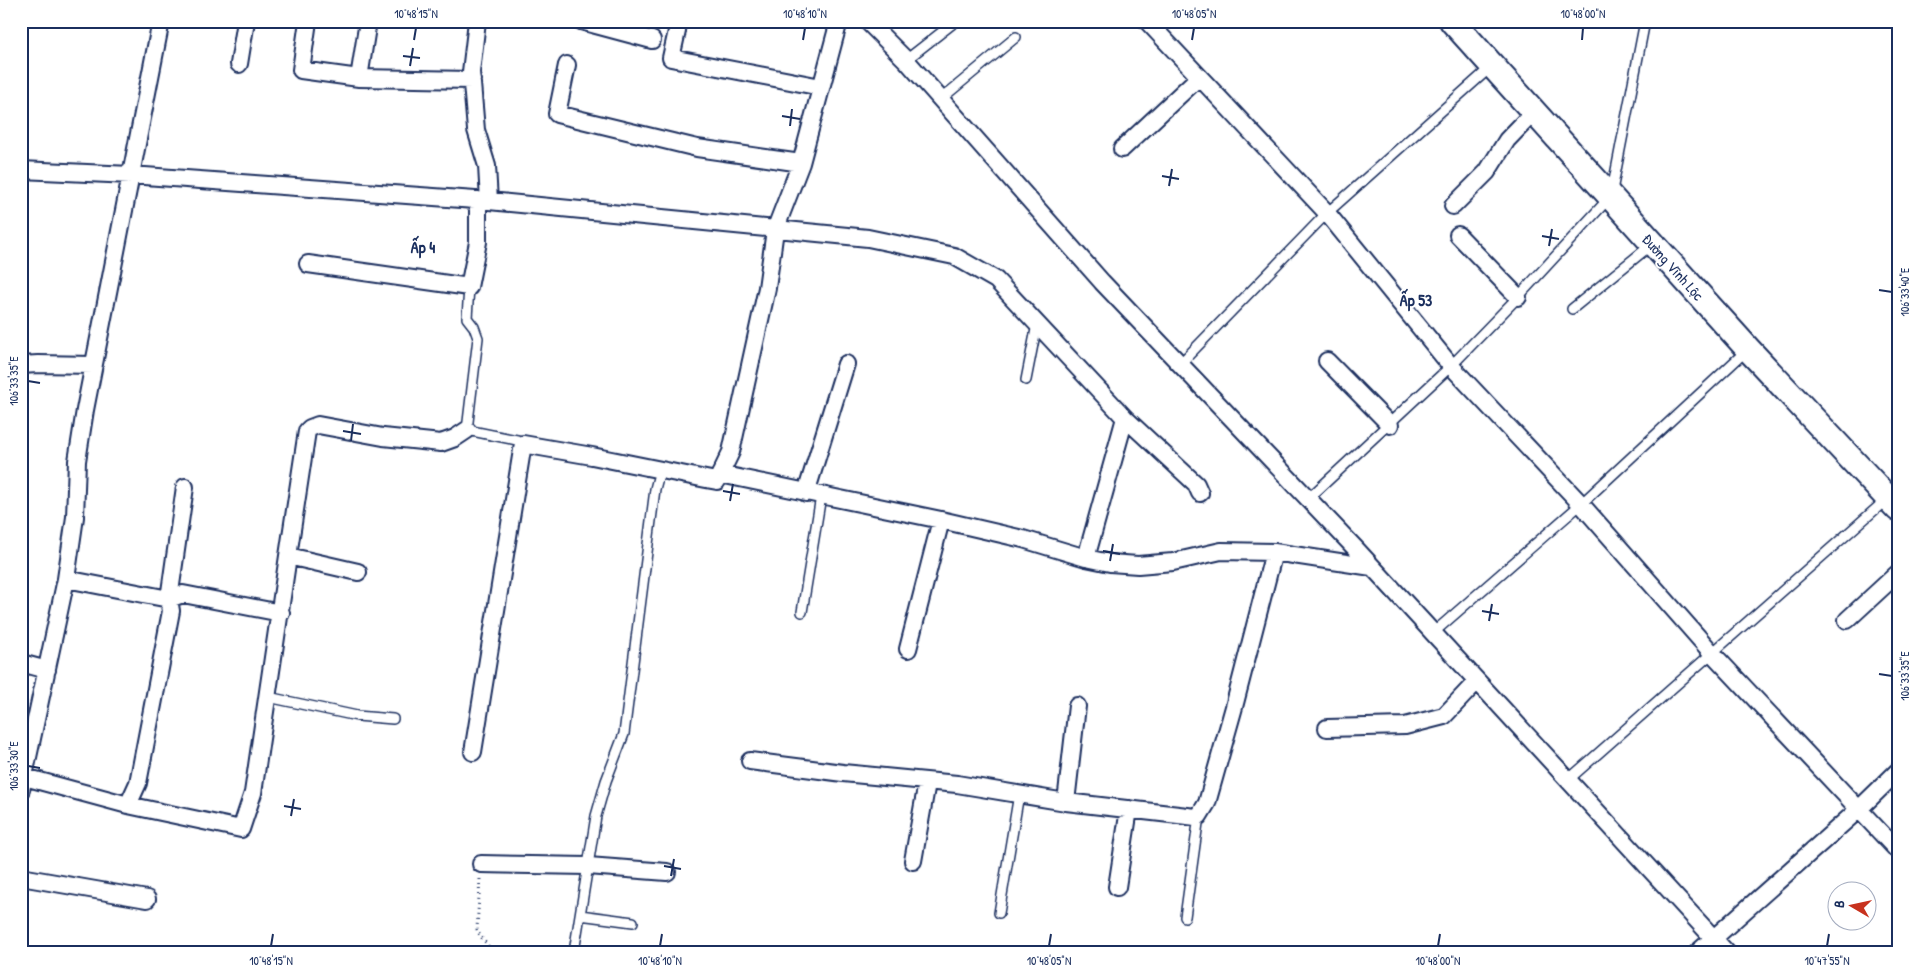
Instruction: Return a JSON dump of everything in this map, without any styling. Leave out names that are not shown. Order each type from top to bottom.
[{"type":"main road","name":"Đường Vĩnh Lộc","points":[[1452,21],[1535,111],[1652,244],[1893,504]]},
{"type":"street","points":[[161,21],[93,365],[76,461],[75,517],[66,579],[22,781],[241,829],[253,792],[307,431],[318,425],[383,437],[441,443],[455,438],[467,430]]},
{"type":"street","points":[[239,64],[246,21]]},
{"type":"street","points":[[308,21],[301,70],[359,78],[472,80]]},
{"type":"street","points":[[359,78],[368,21]]},
{"type":"street","points":[[308,264],[469,287],[478,242],[487,166],[476,130],[472,80],[477,21]]},
{"type":"street","points":[[581,21],[652,40]]},
{"type":"street","points":[[473,752],[523,444],[717,481],[731,452],[767,288],[775,230],[800,163],[839,21]]},
{"type":"street","points":[[867,21],[906,60],[1102,282],[1433,633],[1727,953]]},
{"type":"street","points":[[1147,21],[1327,213],[1451,366],[1581,504],[1712,653],[1898,851]]},
{"type":"street","points":[[677,31],[671,58],[821,87]]},
{"type":"street","points":[[567,65],[557,114],[697,148],[800,163]]},
{"type":"street","points":[[1122,149],[1199,77]]},
{"type":"street","points":[[1453,206],[1487,172],[1503,144],[1535,111]]},
{"type":"street","points":[[21,170],[131,174],[484,201],[868,238],[954,256],[996,280],[1125,418],[1196,484],[1200,493]]},
{"type":"street","points":[[1458,235],[1518,297]]},
{"type":"street","points":[[1328,362],[1390,425]]},
{"type":"street","points":[[813,494],[846,364]]},
{"type":"street","points":[[21,365],[93,365]]},
{"type":"street","points":[[1086,558],[1125,418]]},
{"type":"street","points":[[720,474],[941,520],[1023,539],[1086,558],[1138,565],[1173,562],[1221,551],[1274,552],[1372,568]]},
{"type":"street","points":[[128,805],[138,783],[158,686],[171,611],[169,600],[185,487]]},
{"type":"street","points":[[908,649],[941,520]]},
{"type":"street","points":[[750,760],[843,773],[957,784],[1066,802],[1187,818],[1199,816],[1206,803],[1234,706],[1274,552]]},
{"type":"street","points":[[288,556],[358,572]]},
{"type":"street","points":[[1847,620],[1898,573]]},
{"type":"street","points":[[66,579],[169,600],[183,594],[281,613]]},
{"type":"street","points":[[21,663],[47,670]]},
{"type":"street","points":[[1327,728],[1405,726],[1444,716],[1477,681]]},
{"type":"street","points":[[1066,802],[1077,706]]},
{"type":"street","points":[[1697,953],[1858,810],[1898,771]]},
{"type":"street","points":[[913,861],[926,781]]},
{"type":"street","points":[[1117,887],[1129,809]]},
{"type":"street","points":[[481,864],[588,866],[667,872]]},
{"type":"street","points":[[21,877],[148,899]]},
{"type":"lane","points":[[906,60],[956,21]]},
{"type":"lane","points":[[1308,499],[1390,425],[1451,366],[1518,297],[1610,196],[1645,21]]},
{"type":"lane","points":[[941,100],[1016,37]]},
{"type":"lane","points":[[1180,364],[1327,213],[1493,66]]},
{"type":"lane","points":[[1572,309],[1652,244]]},
{"type":"lane","points":[[469,287],[467,318],[474,327],[478,338],[467,430],[517,440],[523,444]]},
{"type":"lane","points":[[1026,380],[1037,324]]},
{"type":"lane","points":[[1433,633],[1581,504],[1748,349]]},
{"type":"lane","points":[[574,952],[596,816],[606,781],[624,734],[655,489],[660,470]]},
{"type":"lane","points":[[802,612],[813,494]]},
{"type":"lane","points":[[1568,780],[1712,653],[1893,504]]},
{"type":"lane","points":[[268,697],[357,716],[393,719]]},
{"type":"lane","points":[[999,913],[1019,794]]},
{"type":"lane","points":[[1185,917],[1199,816]]},
{"type":"lane","points":[[580,915],[633,922]]},
{"type":"path","points":[[481,864],[477,929],[493,953]]},
{"type":"district","name":"Ấp 4","points":[[423,247]]},
{"type":"district","name":"Ấp 53","points":[[1416,300]]}]
